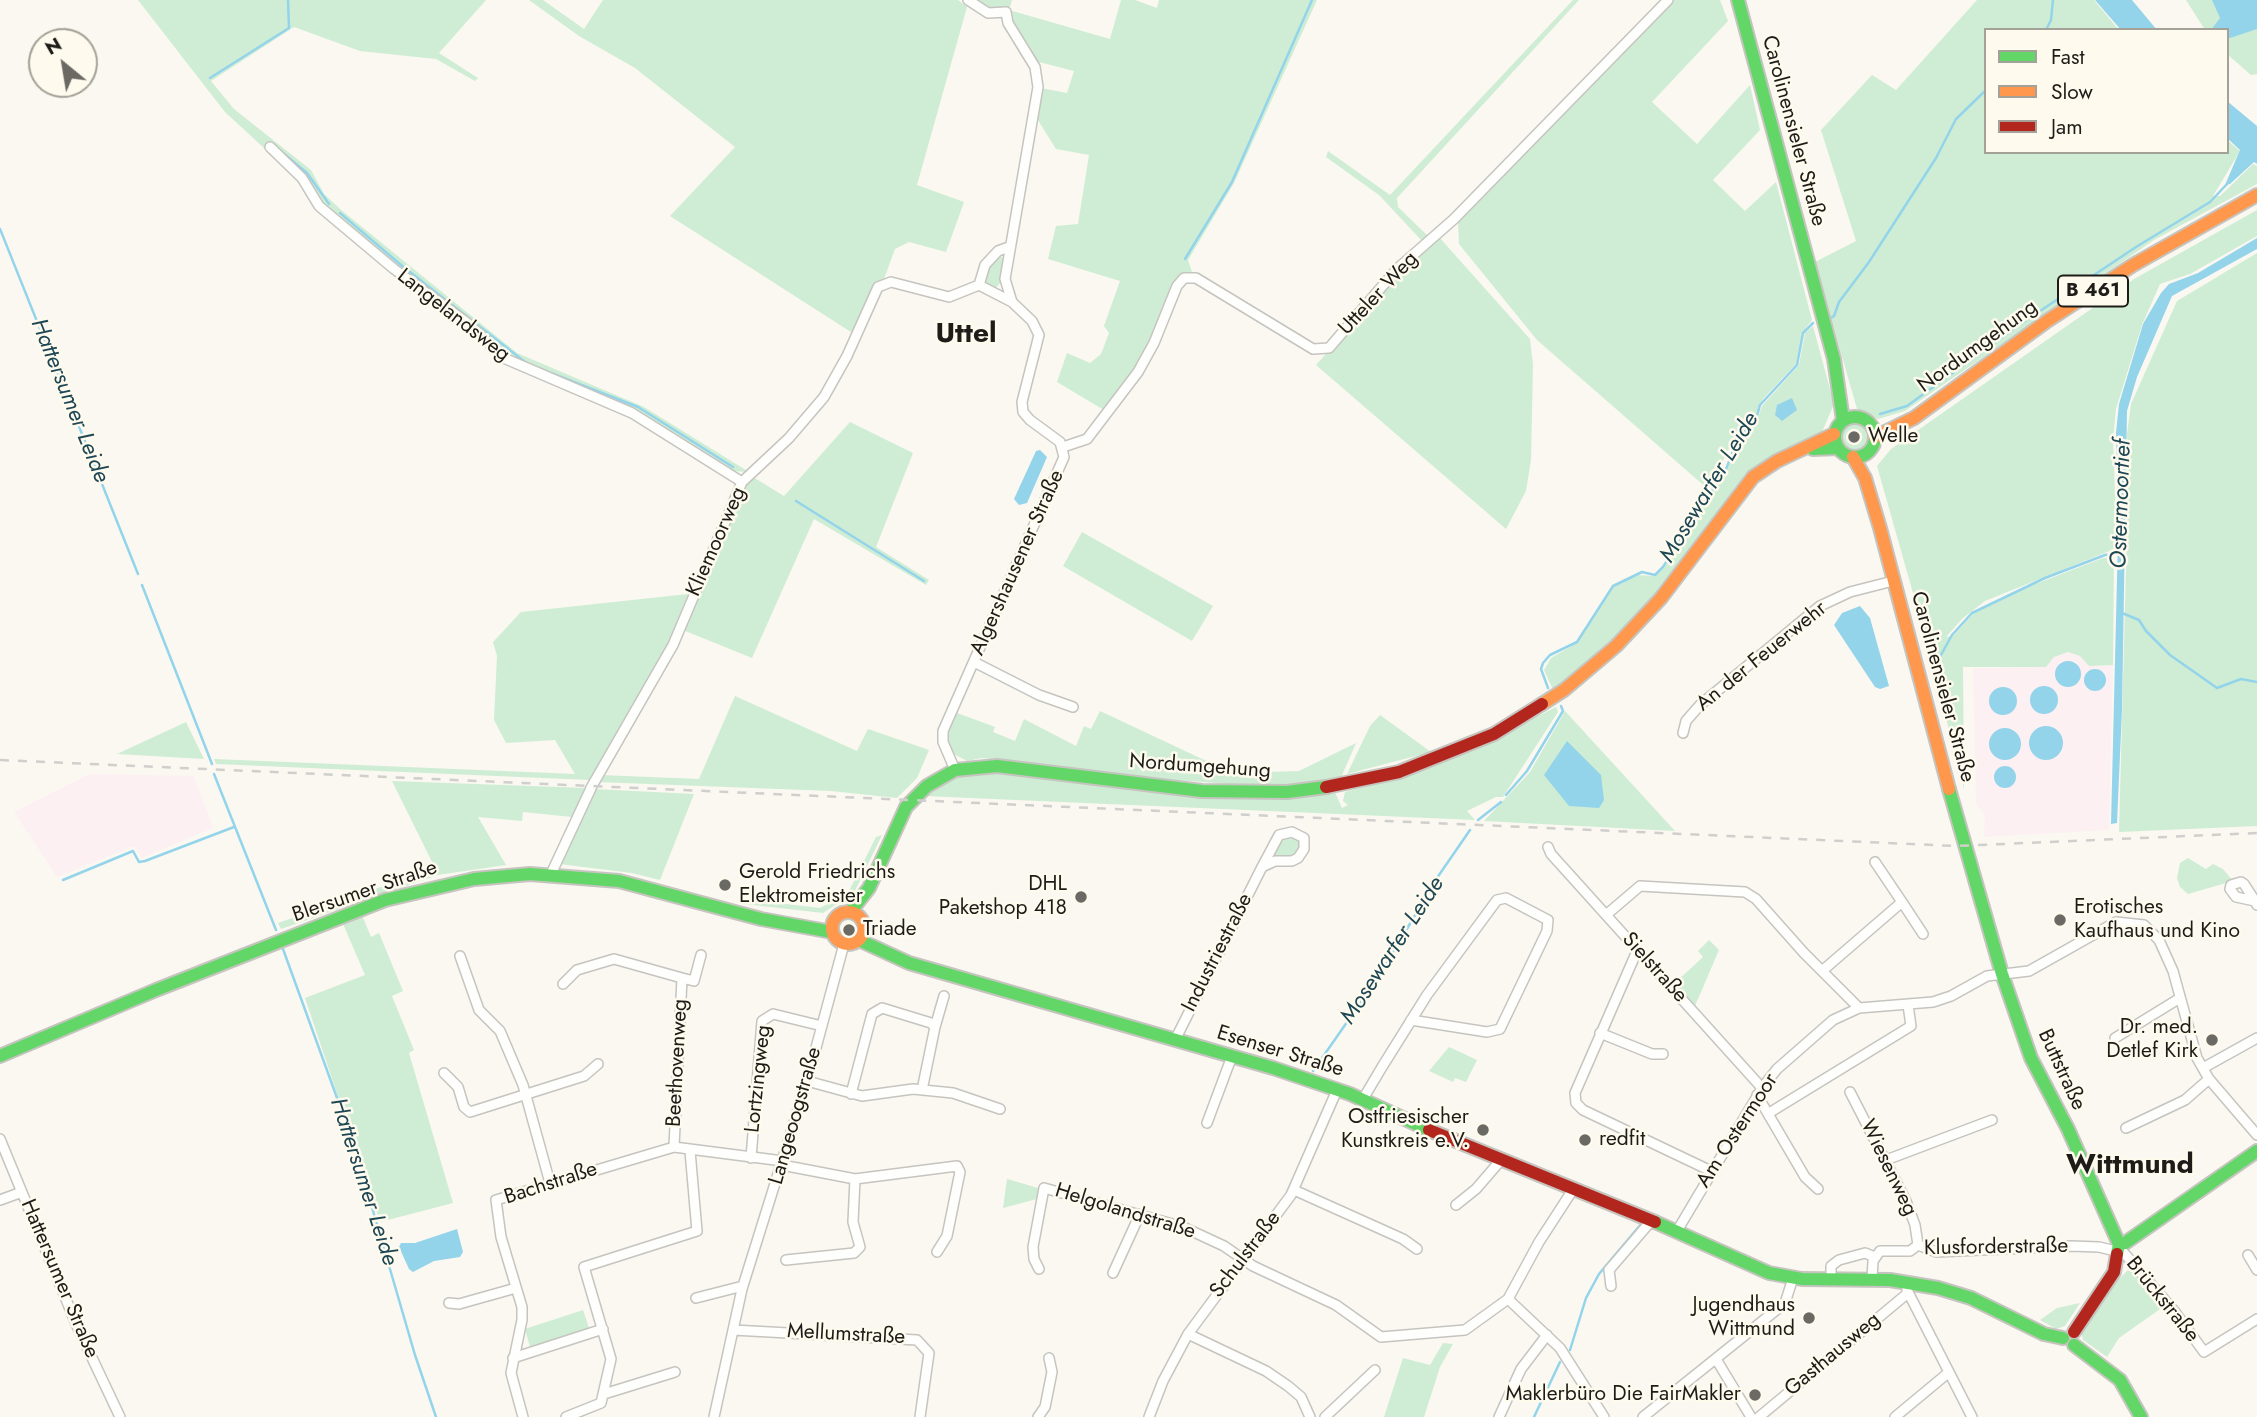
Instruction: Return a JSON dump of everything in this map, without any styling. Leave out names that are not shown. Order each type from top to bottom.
[{"type":"main road","name":"Carolinensieler Straße","points":[[1738,0],[1849,419]]},
{"type":"main road","name":"Nordumgehung","points":[[1873,432],[1902,423],[2098,288],[2257,195]]},
{"type":"main road","name":"Nordumgehung","points":[[855,914],[906,807],[927,786],[955,770],[997,766],[1202,791],[1257,793],[1316,789],[1370,780],[1436,760],[1514,722],[1592,668],[1661,598],[1728,506],[1753,477],[1777,461],[1834,434],[1849,419]]},
{"type":"main road","points":[[1834,434],[1838,448],[1859,456],[1872,447],[1873,432],[1865,420],[1849,419]]},
{"type":"main road","name":"Nordumgehung","points":[[1805,449],[1838,448]]},
{"type":"main road","name":"Carolinensieler Straße","points":[[1859,456],[1982,907]]},
{"type":"main road","name":"Blersumer Straße","points":[[0,1056],[156,990],[392,898],[474,879],[551,874],[619,881],[761,919],[833,927]]},
{"type":"main road","name":"Buttstraße","points":[[1982,907],[2031,1058],[2068,1129],[2119,1247]]},
{"type":"main road","points":[[840,913],[855,914],[861,936],[844,944],[833,927],[840,913]]},
{"type":"main road","name":"Esenser Straße","points":[[861,936],[886,951],[939,972],[1232,1056],[1363,1099],[1501,1160],[1652,1220],[1769,1273],[1793,1278],[1872,1279],[1971,1298],[2043,1334],[2070,1338],[2120,1380],[2141,1417]]},
{"type":"main road","points":[[2070,1338],[2114,1272],[2119,1247],[2257,1151]]},
{"type":"street","points":[[968,0],[988,13],[1006,12],[1008,23],[1034,67],[1038,87],[1005,279],[1012,302]]},
{"type":"street","name":"Utteler Weg","points":[[1063,447],[1087,439],[1138,372],[1154,343],[1177,286],[1185,278],[1196,278],[1313,349],[1329,348],[1397,269],[1454,219],[1668,0]]},
{"type":"street","name":"Langelandsweg","points":[[270,148],[302,178],[319,206],[394,269],[466,322],[506,359],[632,413],[742,482]]},
{"type":"street","points":[[1009,247],[998,251],[985,265],[979,285],[1012,302]]},
{"type":"street","name":"Kliemoorweg","points":[[551,874],[592,786],[673,645],[742,482],[789,438],[824,397],[858,333],[872,297],[882,283],[891,282],[949,297],[979,285]]},
{"type":"street","name":"Algershausener Straße","points":[[955,770],[943,742],[943,731],[1061,471],[1063,447],[1056,437],[1030,420],[1023,412],[1022,401],[1039,335],[1032,321],[1012,302]]},
{"type":"street","name":"An der Feuerwehr","points":[[1683,733],[1686,721],[1700,705],[1813,611],[1842,596],[1893,581]]},
{"type":"street","points":[[974,662],[1039,695],[1073,707]]},
{"type":"street","name":"Industriestraße","points":[[1175,1040],[1262,867],[1279,835],[1292,832],[1304,838],[1304,849],[1298,858],[1292,861],[1275,860],[1262,867]]},
{"type":"street","name":"Sielstraße","points":[[1548,846],[1551,854],[1759,1091],[1805,1177],[1818,1189]]},
{"type":"street","points":[[1875,862],[1923,934]]},
{"type":"street","points":[[1606,915],[1640,886],[1745,892],[1755,899],[1859,1008]]},
{"type":"street","points":[[1363,1099],[1411,1020],[1497,900],[1506,898],[1548,920],[1547,931],[1500,1029],[1487,1032],[1411,1020]]},
{"type":"street","points":[[1822,971],[1902,902]]},
{"type":"street","name":"Am Ostermoor","points":[[1677,1231],[1759,1091],[1777,1069],[1826,1025],[1859,1008],[1908,1005],[1942,999],[1978,980],[2029,971],[2108,926],[2133,922],[2144,925],[2160,940],[2173,971],[2191,1043],[2203,1069],[2257,1135]]},
{"type":"street","name":"Langeoogstraße","points":[[714,1417],[743,1286],[807,1082],[844,944]]},
{"type":"street","points":[[1637,950],[1575,1093],[1579,1107],[1711,1171]]},
{"type":"street","name":"Beethovenweg","points":[[563,984],[577,970],[614,959],[694,982],[701,955]]},
{"type":"street","points":[[460,956],[480,1010],[503,1037],[526,1096],[550,1183]]},
{"type":"street","name":"Beethovenweg","points":[[674,1147],[682,978]]},
{"type":"street","points":[[922,1090],[943,996]]},
{"type":"street","points":[[2115,1038],[2180,998]]},
{"type":"street","points":[[1769,1113],[1911,1026],[1908,1005]]},
{"type":"street","points":[[851,1094],[872,1014],[877,1009],[931,1023],[935,1027]]},
{"type":"street","name":"Lortzingweg","points":[[751,1158],[762,1021],[773,1014],[822,1026]]},
{"type":"street","points":[[1600,1033],[1652,1054],[1663,1054]]},
{"type":"street","points":[[2203,1069],[2257,1038]]},
{"type":"street","points":[[1207,1123],[1232,1056]]},
{"type":"street","points":[[444,1073],[458,1087],[464,1107],[470,1112],[584,1076],[598,1064]]},
{"type":"street","points":[[2126,1128],[2185,1100],[2209,1079]]},
{"type":"street","points":[[807,1082],[862,1097],[922,1090],[956,1094],[999,1109]]},
{"type":"street","name":"Schulstraße","points":[[1149,1417],[1163,1381],[1188,1334],[1294,1189],[1337,1090]]},
{"type":"street","name":"Wiesenweg","points":[[1850,1092],[1911,1212],[1918,1245]]},
{"type":"street","points":[[1886,1160],[1992,1120]]},
{"type":"street","name":"Hattersumer Straße","points":[[0,1139],[77,1326],[120,1417]]},
{"type":"street","points":[[674,1147],[783,1163],[855,1179],[957,1166],[960,1172],[947,1236],[937,1252]]},
{"type":"street","name":"Bachstraße","points":[[523,1417],[513,1384],[513,1358],[522,1320],[501,1237],[496,1200],[674,1147]]},
{"type":"street","points":[[566,1417],[597,1406],[604,1394],[611,1353],[584,1267],[697,1231],[690,1151]]},
{"type":"street","points":[[1457,1205],[1476,1189],[1501,1160]]},
{"type":"street","points":[[786,1260],[854,1253],[860,1247],[853,1223],[855,1179]]},
{"type":"street","name":"Helgolandstraße","points":[[1039,1269],[1034,1259],[1033,1247],[1044,1188],[1183,1227],[1253,1266],[1336,1306],[1381,1337],[1465,1330],[1508,1299]]},
{"type":"street","points":[[1574,1188],[1539,1242],[1508,1299],[1570,1361],[1604,1417]]},
{"type":"street","points":[[1294,1189],[1403,1239],[1416,1249]]},
{"type":"street","points":[[0,1200],[22,1192]]},
{"type":"street","points":[[1112,1273],[1140,1214]]},
{"type":"street","points":[[1611,1286],[1609,1270],[1652,1220]]},
{"type":"street","name":"Klusforderstraße","points":[[1831,1279],[1832,1266],[1839,1260],[1865,1253],[1875,1257],[1884,1250],[1910,1251],[1918,1245],[1936,1252],[2071,1246],[2119,1247]]},
{"type":"street","name":"Brückstraße","points":[[2119,1247],[2170,1306],[2204,1352],[2257,1319]]},
{"type":"street","points":[[2248,1255],[2257,1270]]},
{"type":"street","points":[[1872,1279],[1875,1257]]},
{"type":"street","points":[[1643,1417],[1785,1303],[1793,1278]]},
{"type":"street","points":[[696,1298],[743,1286]]},
{"type":"street","points":[[1907,1287],[1972,1417]]},
{"type":"street","name":"Gasthausweg","points":[[1759,1417],[1907,1287]]},
{"type":"street","points":[[449,1303],[460,1304],[516,1288]]},
{"type":"street","points":[[513,1358],[603,1329]]},
{"type":"street","name":"Mellumstraße","points":[[733,1330],[917,1340],[928,1350],[929,1358],[920,1417]]},
{"type":"street","points":[[1188,1334],[1266,1371],[1301,1397],[1310,1417]]},
{"type":"street","points":[[1499,1417],[1521,1369],[1546,1335]]},
{"type":"street","points":[[1038,1417],[1045,1407],[1052,1372],[1049,1358]]},
{"type":"street","points":[[1716,1359],[1751,1417]]},
{"type":"street","points":[[1325,1417],[1375,1370]]},
{"type":"street","points":[[604,1394],[675,1372]]},
{"type":"street","points":[[1895,1417],[1948,1373]]},
{"type":"shaded area","points":[[2068,652],[2080,656],[2089,666],[2113,665],[2109,830],[1984,837],[1985,815],[1976,804],[1973,668],[2046,667],[2054,657]]},
{"type":"shaded area","points":[[90,774],[194,776],[213,828],[142,858],[134,846],[57,877],[14,812]]},
{"type":"green space","points":[[138,0],[486,0],[439,53],[478,78],[475,81],[436,59],[360,51],[294,27],[211,81],[234,109],[311,170],[324,194],[340,209],[517,353],[644,407],[749,472],[732,471],[636,411],[508,356],[318,199],[270,144],[265,149],[225,112]]},
{"type":"green space","points":[[529,0],[543,0],[584,29],[603,0],[958,0],[967,7],[917,185],[964,202],[946,252],[909,242],[895,249],[884,279],[869,296],[854,334],[670,216],[735,147],[635,68],[579,36]]},
{"type":"green space","points":[[978,0],[1012,0],[1009,10],[1110,39],[1121,0],[1135,0],[1157,8],[1159,0],[1317,0],[1234,183],[1188,260],[1192,272],[1182,275],[1145,358],[1104,410],[1057,382],[1067,353],[1090,363],[1101,354],[1109,333],[1104,326],[1120,281],[1048,259],[1056,226],[1078,224],[1089,155],[1056,149],[1036,117],[1041,88],[1067,93],[1074,71],[1035,61],[1030,47],[1012,22],[1008,10],[991,8]]},
{"type":"green space","points":[[1573,0],[1579,0],[1397,198],[1398,207],[1428,236],[1422,241],[1379,195],[1326,157],[1328,151],[1390,195]]},
{"type":"green space","points":[[1671,0],[1720,0],[1728,21],[1652,102],[1697,144],[1750,85],[1760,130],[1713,180],[1745,211],[1776,182],[1812,320],[1802,333],[1796,364],[1763,399],[1753,422],[1736,434],[1709,490],[1537,340],[1459,244],[1458,221]]},
{"type":"green space","points":[[1977,0],[2094,0],[2117,28],[1984,28],[1984,154],[2229,154],[2229,142],[2240,151],[2213,196],[2220,196],[2253,164],[2257,166],[2257,184],[2154,240],[1905,411],[1878,419],[1857,409],[1815,262],[1856,241],[1821,130],[1872,75],[1896,90]]},
{"type":"green space","points":[[2186,0],[2257,0],[2257,74],[2251,75],[2229,56],[2229,28],[2204,28]]},
{"type":"green space","points":[[2257,210],[2257,236],[2190,274],[2160,284],[2142,325],[2116,409],[2113,439],[2117,548],[1985,601],[1963,618],[1946,637],[1953,636],[1973,614],[2007,595],[2103,558],[2114,557],[2113,665],[2089,666],[2080,656],[2068,652],[2054,657],[2046,667],[1963,667],[1964,789],[1926,639],[1877,466],[1891,449],[2134,279]]},
{"type":"green space","points":[[1439,237],[1530,339],[1533,364],[1531,460],[1526,491],[1506,529],[1316,365],[1389,283]]},
{"type":"green space","points":[[2257,253],[2257,826],[2119,832],[2128,495],[2127,434],[2131,404],[2177,301]]},
{"type":"green space","points":[[999,254],[1003,259],[1001,282],[995,289],[983,282],[984,271]]},
{"type":"green space","points":[[1813,326],[1834,404],[1819,439],[1772,457],[1642,610],[1594,658],[1553,690],[1544,670],[1551,658],[1577,643],[1613,587],[1636,575],[1655,576],[1664,568],[1728,468],[1743,432],[1756,423],[1762,406],[1799,365],[1805,333]]},
{"type":"green space","points":[[850,422],[913,453],[876,547],[929,580],[926,585],[814,519],[752,658],[683,630],[745,486],[753,477],[784,496]]},
{"type":"green space","points":[[1854,422],[1860,423],[1868,431],[1868,443],[1860,451],[1854,452],[1848,451],[1840,443],[1839,437],[1840,431],[1848,423]]},
{"type":"green space","points":[[1082,532],[1213,606],[1192,641],[1063,566]]},
{"type":"green space","points":[[688,594],[667,646],[590,780],[216,764],[214,759],[575,774],[555,740],[506,743],[494,720],[497,656],[493,642],[521,612]]},
{"type":"green space","points":[[735,696],[857,751],[868,729],[929,750],[917,778],[897,798],[831,791],[597,782],[601,775],[699,779]]},
{"type":"green space","points":[[1556,707],[1558,712],[1503,797],[1496,797],[1467,811],[1475,820],[924,796],[951,778],[989,770],[1161,790],[1334,790],[1342,808],[1348,805],[1343,801],[1345,792],[1419,772],[1481,745]]},
{"type":"green space","points":[[1100,711],[1232,773],[1299,771],[1356,743],[1340,780],[1268,787],[1176,780],[982,758],[967,761],[952,753],[947,740],[953,714],[957,713],[995,727],[993,732],[1015,741],[1024,719],[1076,746],[1084,726],[1091,729]]},
{"type":"green space","points":[[1565,711],[1675,831],[1484,821],[1530,772]]},
{"type":"green space","points":[[1380,715],[1431,752],[1347,774],[1370,726]]},
{"type":"green space","points":[[186,722],[204,759],[117,754]]},
{"type":"green space","points":[[392,781],[587,788],[572,817],[523,812],[522,821],[478,817],[506,865],[438,875],[281,929],[278,923],[435,868]]},
{"type":"green space","points":[[594,789],[694,794],[660,880],[632,873],[559,864]]},
{"type":"green space","points":[[882,835],[854,893],[823,913],[744,904],[745,899],[820,908],[848,893],[876,837]]},
{"type":"green space","points":[[1286,837],[1301,841],[1298,852],[1291,857],[1274,856],[1279,840]]},
{"type":"green space","points":[[2188,858],[2206,869],[2213,864],[2223,869],[2233,881],[2188,894],[2180,887],[2177,878],[2180,863]]},
{"type":"green space","points":[[362,915],[371,937],[379,933],[403,991],[392,996],[414,1050],[409,1053],[453,1203],[380,1222],[305,998],[365,975],[343,924]]},
{"type":"green space","points":[[1709,940],[1719,950],[1695,1006],[1675,983],[1703,957],[1698,951]]},
{"type":"green space","points":[[1449,1047],[1477,1060],[1466,1082],[1455,1078],[1453,1082],[1429,1071]]},
{"type":"green space","points":[[1007,1179],[1038,1188],[1037,1199],[1003,1208]]},
{"type":"green space","points":[[2130,1268],[2163,1307],[2119,1338],[2107,1357],[2083,1340],[2081,1331],[2105,1293]]},
{"type":"green space","points":[[2080,1303],[2065,1326],[2056,1329],[2040,1320],[2057,1308]]},
{"type":"green space","points":[[583,1310],[589,1328],[530,1347],[525,1329]]},
{"type":"green space","points":[[1443,1343],[1453,1344],[1440,1367],[1424,1417],[1384,1417],[1403,1358],[1430,1365]]},
{"type":"water","points":[[2095,0],[2132,0],[2155,28],[2119,28]]},
{"type":"water","points":[[2212,0],[2257,0],[2257,29],[2229,38],[2229,28],[2212,28],[2220,18]]},
{"type":"water","points":[[2229,103],[2257,126],[2257,164],[2254,162],[2230,184],[2225,185],[2240,150],[2229,140]]},
{"type":"water","name":"Ostermoortief","points":[[2257,238],[2257,249],[2172,296],[2137,377],[2127,411],[2122,710],[2117,823],[2111,824],[2118,538],[2116,433],[2119,404],[2143,324],[2161,293],[2169,284],[2198,273]]},
{"type":"water","points":[[1792,398],[1797,410],[1782,421],[1775,415],[1777,405]]},
{"type":"water","points":[[1040,450],[1047,457],[1027,503],[1019,505],[1014,499],[1036,451]]},
{"type":"water","points":[[1860,606],[1870,618],[1889,686],[1880,689],[1875,687],[1834,625],[1842,613]]},
{"type":"water","points":[[2068,661],[2077,665],[2081,674],[2077,683],[2068,687],[2059,683],[2055,674],[2059,665]]},
{"type":"water","points":[[2095,669],[2103,672],[2106,680],[2103,688],[2095,691],[2087,688],[2084,680],[2087,672]]},
{"type":"water","points":[[2044,686],[2054,690],[2058,700],[2054,710],[2044,714],[2034,710],[2030,700],[2034,690]]},
{"type":"water","points":[[2003,687],[2013,691],[2017,701],[2013,711],[2003,715],[1993,711],[1989,701],[1993,691]]},
{"type":"water","points":[[2046,726],[2058,731],[2063,743],[2058,755],[2046,760],[2034,755],[2029,743],[2034,731]]},
{"type":"water","points":[[2005,728],[2016,733],[2021,744],[2016,755],[2005,760],[1994,755],[1989,744],[1994,733]]},
{"type":"water","points":[[1567,741],[1601,775],[1604,800],[1599,808],[1569,806],[1544,775]]},
{"type":"water","points":[[2005,766],[2013,769],[2016,777],[2013,785],[2005,788],[1997,785],[1994,777],[1997,769]]},
{"type":"water","points":[[457,1229],[463,1252],[460,1257],[434,1261],[413,1272],[409,1269],[399,1247],[401,1243],[415,1243]]},
{"type":"waterway","points":[[210,78],[289,28],[288,0]]},
{"type":"waterway","points":[[1185,259],[1232,182],[1312,0]]},
{"type":"waterway","name":"Mosewarfer Leide","points":[[2047,28],[2051,20],[2053,0]]},
{"type":"waterway","name":"Mosewarfer Leide","points":[[1828,320],[1834,316],[1839,302],[1869,262],[1936,158],[1956,119],[1984,92]]},
{"type":"waterway","points":[[277,148],[307,173],[329,204]]},
{"type":"waterway","points":[[1880,414],[1907,406],[2019,325],[2136,247],[2210,202],[2228,183]]},
{"type":"waterway","points":[[340,213],[401,265],[525,362]]},
{"type":"waterway","name":"Hattersumer Leide","points":[[0,229],[138,574]]},
{"type":"waterway","name":"Mosewarfer Leide","points":[[1548,688],[1541,669],[1543,663],[1550,655],[1577,642],[1613,586],[1642,572],[1655,575],[1663,567],[1727,467],[1738,437],[1755,423],[1760,405],[1797,365],[1803,333],[1813,323]]},
{"type":"waterway","points":[[538,368],[638,407],[733,467]]},
{"type":"waterway","points":[[796,501],[924,581]]},
{"type":"waterway","name":"Ostermoortief","points":[[1936,664],[1952,635],[1972,613],[2045,578],[2105,555],[2121,553]]},
{"type":"waterway","name":"Hattersumer Leide","points":[[142,585],[212,764]]},
{"type":"waterway","points":[[2122,613],[2139,620],[2170,655],[2217,688],[2241,679],[2257,682]]},
{"type":"waterway","name":"Mosewarfer Leide","points":[[1506,795],[1527,771],[1563,711],[1561,706]]},
{"type":"waterway","name":"Hattersumer Leide","points":[[214,774],[276,930]]},
{"type":"waterway","name":"Mosewarfer Leide","points":[[1478,820],[1501,802]]},
{"type":"waterway","points":[[63,880],[133,851],[139,862],[145,861],[234,827]]},
{"type":"waterway","name":"Mosewarfer Leide","points":[[1313,1071],[1377,979],[1439,875],[1470,830]]},
{"type":"waterway","name":"Hattersumer Leide","points":[[283,949],[353,1142],[415,1355],[436,1417]]},
{"type":"waterway","points":[[1570,1350],[1586,1298],[1599,1274],[1642,1223]]},
{"type":"waterway","points":[[1534,1417],[1560,1362]]},
{"type":"railway","points":[[0,760],[1956,846],[2257,833]]},
{"type":"traffic: fast","points":[[1738,0],[1834,359],[1843,420]]},
{"type":"traffic: fast","points":[[1855,417],[1869,423],[1875,437],[1869,451],[1855,457],[1841,451],[1835,437],[1841,423],[1855,417]]},
{"type":"traffic: fast","points":[[1813,449],[1838,448]]},
{"type":"traffic: fast","points":[[851,911],[869,888],[906,807],[927,786],[955,770],[997,766],[1202,791],[1287,792],[1326,787]]},
{"type":"traffic: fast","points":[[1949,789],[2002,974],[2031,1058],[2068,1129],[2119,1244],[2117,1254]]},
{"type":"traffic: fast","points":[[0,1056],[156,990],[385,900],[474,879],[530,874],[619,881],[761,919],[832,932]]},
{"type":"traffic: fast","points":[[859,940],[909,963],[1273,1068],[1350,1094],[1429,1130]]},
{"type":"traffic: fast","points":[[2119,1244],[2125,1243],[2257,1151]]},
{"type":"traffic: fast","points":[[1655,1222],[1769,1273],[1802,1279],[1890,1280],[1938,1288],[1971,1298],[2044,1334],[2063,1338]]},
{"type":"traffic: fast","points":[[2074,1345],[2120,1380],[2141,1417]]},
{"type":"traffic: slow","points":[[1875,437],[1914,418],[2047,321],[2133,265],[2257,195]]},
{"type":"traffic: slow","points":[[1542,704],[1564,690],[1616,646],[1661,598],[1753,477],[1777,461],[1834,434]]},
{"type":"traffic: slow","points":[[1853,457],[1865,478],[1880,528],[1949,789]]},
{"type":"traffic: slow","points":[[848,912],[860,916],[864,928],[860,940],[848,944],[836,940],[832,928],[836,916],[848,912]]},
{"type":"traffic: jam","points":[[1326,787],[1399,772],[1494,734],[1542,704]]},
{"type":"traffic: jam","points":[[1429,1130],[1655,1222]]},
{"type":"traffic: jam","points":[[2074,1332],[2114,1272],[2117,1254]]},
{"type":"place","name":"Welle","points":[[1854,437]]},
{"type":"place","name":"Gerold Friedrichs Elektromeister","points":[[725,885]]},
{"type":"place","name":"DHL Paketshop 418","points":[[1081,897]]},
{"type":"place","name":"Erotisches Kaufhaus und Kino","points":[[2060,920]]},
{"type":"place","name":"Triade","points":[[849,930]]},
{"type":"place","name":"Dr. med. Detlef Kirk","points":[[2212,1040]]},
{"type":"place","name":"Ostfriesischer Kunstkreis e.V.","points":[[1483,1130]]},
{"type":"place","name":"redfit","points":[[1585,1140]]},
{"type":"place","name":"Jugendhaus Wittmund","points":[[1809,1318]]},
{"type":"place","name":"Maklerbüro Die FairMakler","points":[[1755,1395]]},
{"type":"district","name":"Uttel","points":[[966,335]]},
{"type":"district","name":"Wittmund","points":[[2130,1166]]}]
